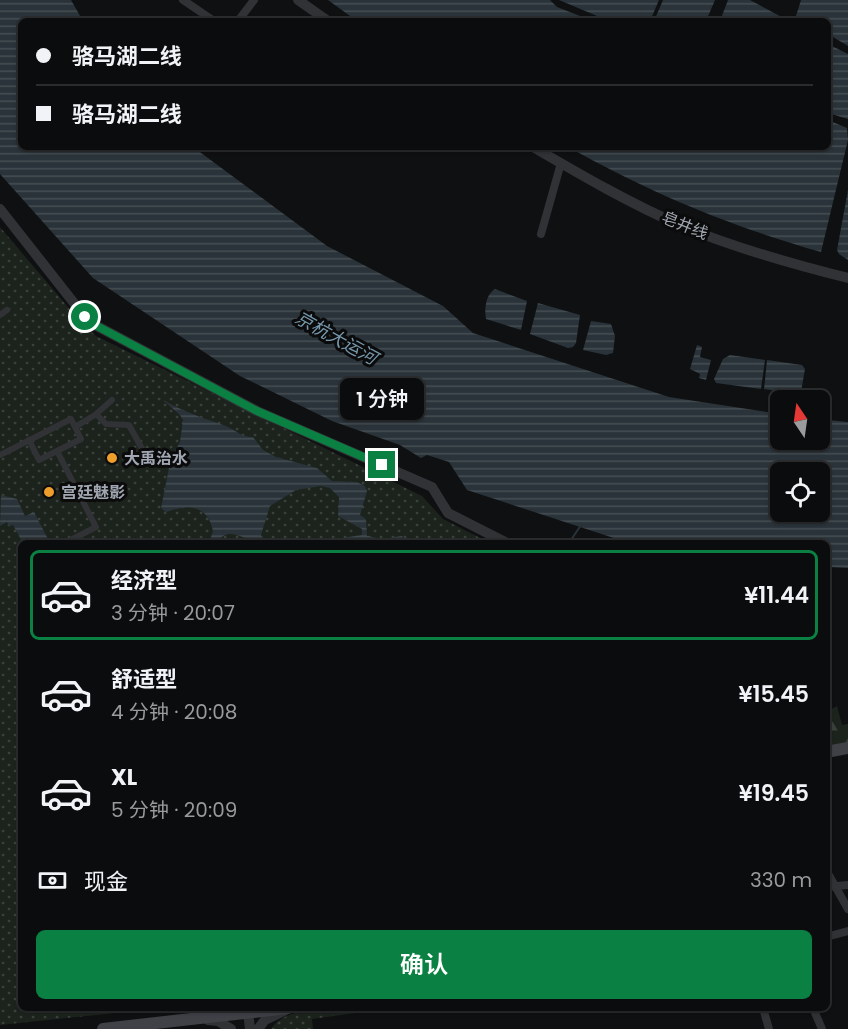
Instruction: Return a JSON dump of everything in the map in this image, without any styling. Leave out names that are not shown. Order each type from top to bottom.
[{"type":"main road","points":[[830,751],[848,748]]},
{"type":"main road","points":[[103,1029],[258,1011]]},
{"type":"street","points":[[183,0],[210,18]]},
{"type":"street","points":[[240,18],[254,0]]},
{"type":"street","points":[[298,0],[324,18]]},
{"type":"street","name":"皂井线","points":[[538,150],[636,204],[684,226],[746,248],[848,278]]},
{"type":"street","points":[[541,234],[561,163]]},
{"type":"street","points":[[0,209],[85,317],[95,325],[257,411],[432,487],[448,513],[501,540]]},
{"type":"street","points":[[0,315],[7,310]]},
{"type":"street","points":[[75,427],[96,414],[112,400]]},
{"type":"street","points":[[96,414],[105,424],[122,422],[129,425],[145,454]]},
{"type":"street","points":[[0,455],[29,440],[71,419],[81,439],[39,460],[29,440]]},
{"type":"street","points":[[57,451],[96,527],[71,540]]},
{"type":"street","points":[[831,886],[848,885]]},
{"type":"street","points":[[831,886],[848,909]]},
{"type":"street","points":[[830,936],[848,931]]},
{"type":"street","points":[[258,1029],[270,1016],[282,1011]]},
{"type":"street","points":[[764,1011],[769,1029]]},
{"type":"street","points":[[814,1011],[822,1029]]},
{"type":"street","points":[[248,1012],[250,1029]]},
{"type":"street","points":[[196,1018],[218,1021],[231,1029]]},
{"type":"green space","points":[[0,227],[79,320],[96,336],[422,496],[443,519],[484,540],[18,540],[18,1011],[134,1011],[0,1025]]},
{"type":"green space","points":[[837,706],[842,725],[848,724],[848,744],[830,747],[830,710]]},
{"type":"green space","points":[[301,1011],[369,1011],[312,1019],[313,1029],[271,1029],[284,1017]]},
{"type":"water","name":"京杭大运河","points":[[0,0],[71,0],[81,18],[18,18],[18,150],[197,150],[327,246],[443,306],[473,333],[669,397],[770,412],[770,450],[830,450],[830,420],[848,422],[848,568],[830,567],[830,540],[620,540],[467,490],[449,462],[427,455],[421,458],[400,445],[332,421],[240,376],[93,278],[0,174]]},
{"type":"water","points":[[328,0],[550,0],[557,7],[585,18],[353,18]]},
{"type":"water","points":[[559,0],[659,0],[651,18],[602,18]]},
{"type":"water","points":[[663,0],[715,0],[707,18],[655,18]]},
{"type":"water","points":[[728,0],[750,0],[783,18],[721,18]]},
{"type":"water","points":[[801,0],[848,0],[848,46],[831,36],[831,18],[796,16]]},
{"type":"water","points":[[831,46],[848,54],[848,119],[831,114]]},
{"type":"water","points":[[831,121],[847,128],[848,140],[821,252],[722,219],[630,179],[574,150],[831,150]]},
{"type":"water","points":[[848,190],[848,260],[837,250]]},
{"type":"water","points":[[495,289],[527,301],[521,330],[486,319],[486,302]]},
{"type":"water","points":[[538,303],[580,315],[576,343],[573,347],[568,348],[530,334]]},
{"type":"water","points":[[591,321],[611,324],[615,336],[613,353],[606,355],[583,350]]},
{"type":"water","points":[[697,345],[702,347],[700,357],[711,360],[706,380],[699,378],[700,374],[690,369]]},
{"type":"water","points":[[730,355],[765,360],[761,389],[716,383],[714,379],[723,359]]},
{"type":"water","points":[[767,360],[802,365],[805,369],[801,390],[764,389]]},
{"type":"water","points":[[163,400],[248,437],[253,437],[263,450],[276,457],[317,468],[332,481],[357,482],[365,486],[367,491],[360,515],[366,519],[367,536],[382,539],[402,536],[410,540],[329,540],[362,535],[362,529],[338,516],[339,497],[330,488],[321,486],[296,490],[270,506],[261,535],[262,540],[250,540],[232,534],[218,540],[210,540],[213,531],[206,515],[201,511],[195,508],[181,508],[166,512],[161,508],[171,458],[180,442],[183,420]]},
{"type":"water","points":[[1,495],[17,499],[25,516],[34,512],[48,540],[21,540],[13,525],[9,526],[7,522],[0,526]]},
{"type":"waterway","points":[[571,540],[581,525]]},
{"type":"place","name":"大禹治水","points":[[112,458]]},
{"type":"place","name":"宫廷魅影","points":[[49,492]]},
{"type":"route","points":[[85,317],[95,325],[257,411],[382,465]]}]
